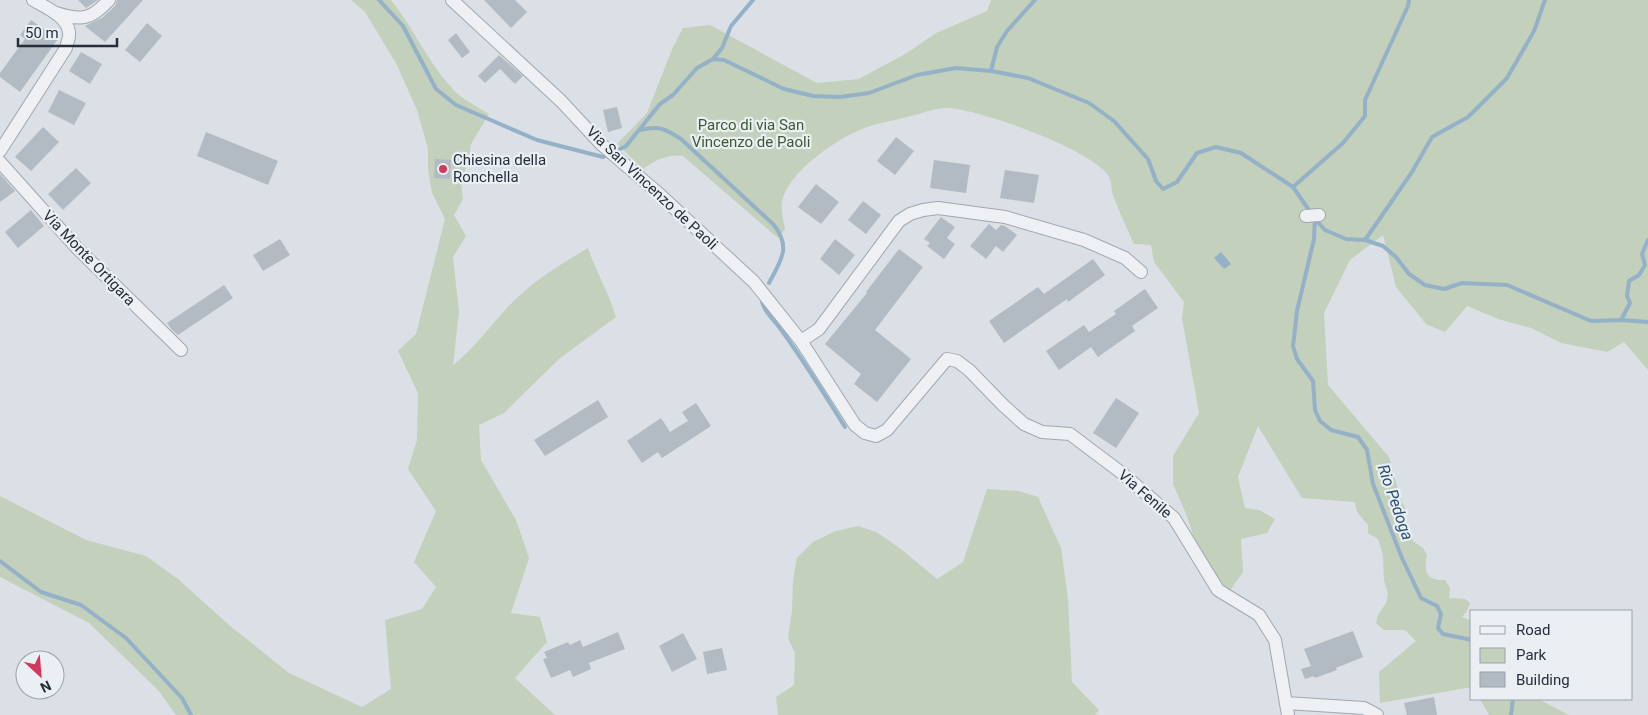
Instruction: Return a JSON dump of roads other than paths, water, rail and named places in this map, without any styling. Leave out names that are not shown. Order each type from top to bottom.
[{"type":"street","points":[[0,152],[66,48],[69,31],[65,22],[33,0]]},
{"type":"street","points":[[53,12],[70,18],[80,19],[95,14],[109,0]]},
{"type":"street","name":"Via San Vincenzo de Paoli","points":[[452,0],[561,101],[604,147],[658,193],[754,282],[801,341],[855,425],[865,433],[876,436],[887,430],[947,359]]},
{"type":"street","name":"Via Monte Ortigara","points":[[0,162],[76,247],[181,350]]},
{"type":"street","points":[[801,341],[819,329],[899,221],[910,214],[923,210],[938,208],[1014,220],[1084,240],[1125,258],[1141,272]]},
{"type":"street","name":"Via Fenile","points":[[947,359],[957,361],[969,370],[1024,424],[1042,432],[1070,434],[1123,474],[1174,518],[1218,590],[1259,614],[1275,640],[1287,709]]},
{"type":"street","points":[[1287,709],[1364,708],[1377,715]]},
{"type":"water","points":[[1221,252],[1231,264],[1224,269],[1214,258]]},
{"type":"waterway","points":[[379,0],[403,26],[436,89],[456,105],[537,140],[603,157],[608,155]]},
{"type":"waterway","points":[[713,59],[722,48],[731,26],[753,0]]},
{"type":"waterway","points":[[991,71],[997,47],[1007,31],[1035,0]]},
{"type":"waterway","points":[[1293,187],[1343,143],[1365,116],[1365,100],[1408,6],[1409,0]]},
{"type":"waterway","points":[[1365,240],[1412,172],[1432,137],[1468,117],[1507,78],[1534,31],[1545,0]]},
{"type":"waterway","points":[[614,152],[626,146],[660,104],[673,95],[697,68],[713,59],[724,60],[784,89],[813,96],[840,97],[869,93],[917,75],[956,68],[991,71],[1028,78],[1089,103],[1114,121],[1148,159],[1156,181],[1163,189],[1177,182],[1197,153],[1216,147],[1241,153],[1293,187],[1311,213]]},
{"type":"waterway","points":[[640,130],[662,129],[681,139],[773,224],[782,240],[783,254],[769,283]]},
{"type":"waterway","name":"Rio Pedoga","points":[[1315,218],[1314,239],[1297,311],[1293,346],[1297,359],[1313,381],[1315,410],[1320,421],[1331,430],[1358,437],[1367,450],[1373,484],[1402,558],[1421,598],[1437,606],[1441,614],[1438,628],[1443,634],[1470,640]]},
{"type":"waterway","points":[[1315,219],[1325,230],[1346,239],[1365,240],[1383,246],[1396,257],[1409,274],[1425,285],[1444,289],[1462,283],[1507,285],[1591,321],[1621,320],[1648,322]]},
{"type":"waterway","points":[[1621,320],[1630,303],[1627,296],[1629,281],[1639,275],[1645,265],[1642,254],[1648,240]]},
{"type":"waterway","points":[[762,298],[765,309],[796,351],[845,427]]},
{"type":"waterway","points":[[0,561],[41,592],[81,605],[126,638],[182,698],[191,715]]},
{"type":"waterway","name":"Rio Pedoga","points":[[1511,715],[1513,700]]},
{"type":"place","name":"Chiesina della Ronchella","points":[[443,169]]},
{"type":"park label","name":"Parco di via San Vincenzo de Paoli","points":[[751,134]]}]
